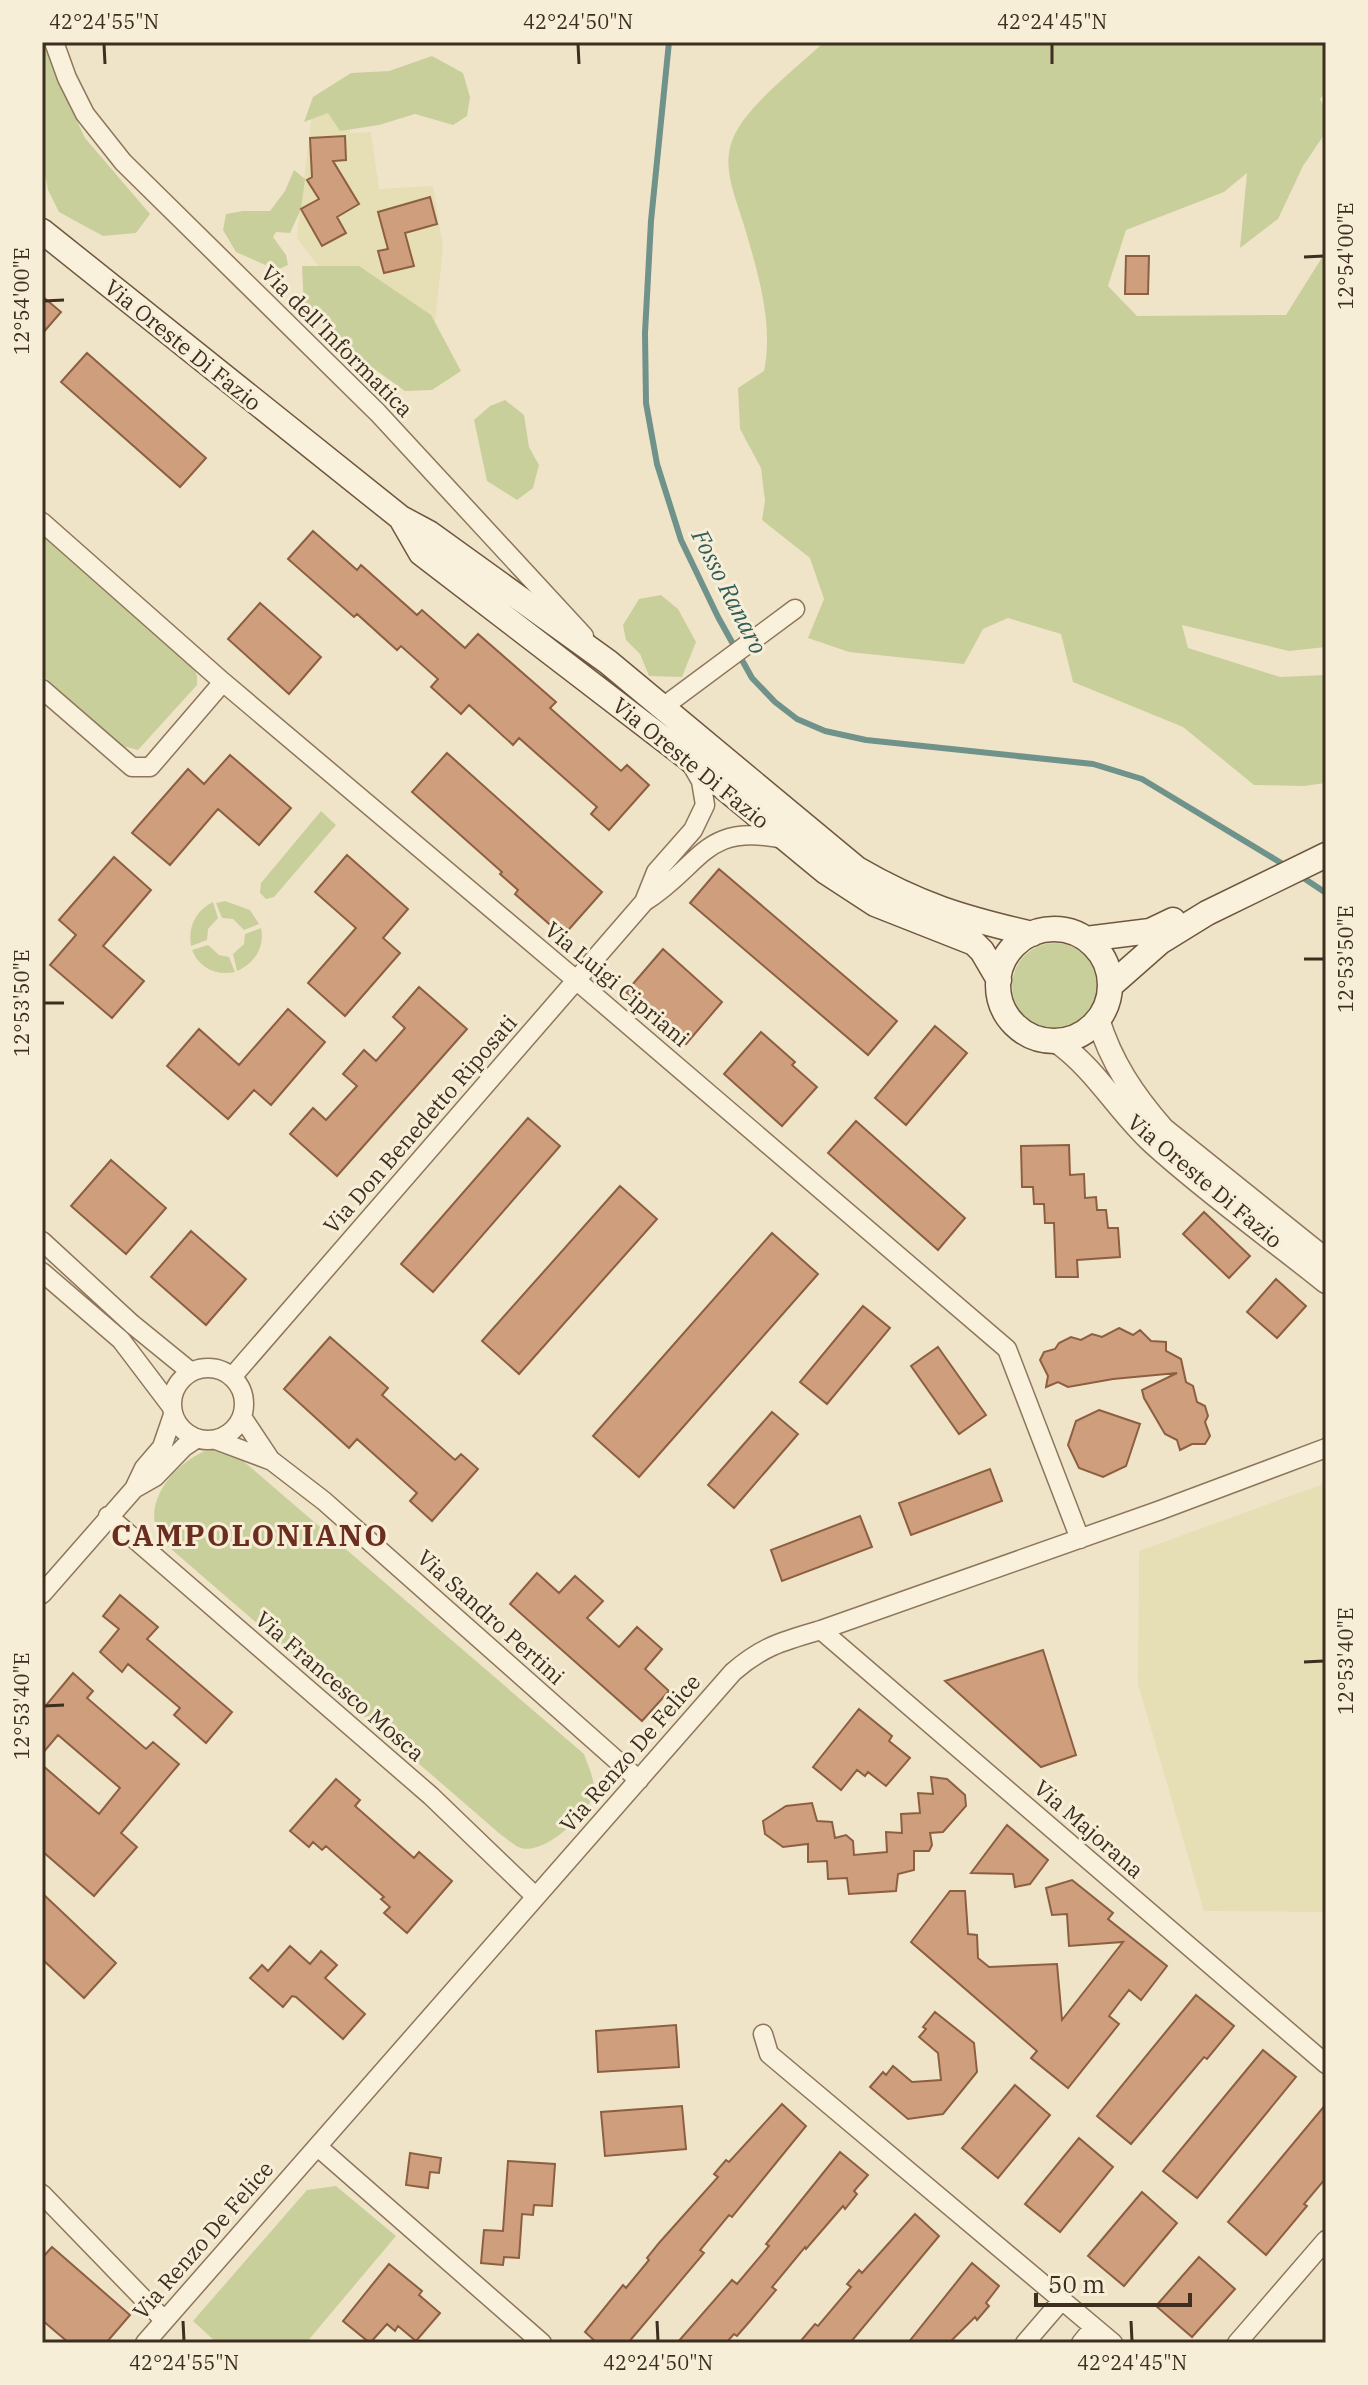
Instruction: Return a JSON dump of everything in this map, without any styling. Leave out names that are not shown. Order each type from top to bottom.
[{"type":"main road","name":"Via Oreste Di Fazio","points":[[42,231],[401,518],[429,533],[608,662],[857,869],[928,905],[961,917],[1032,934]]},
{"type":"main road","name":"Via Oreste Di Fazio","points":[[401,518],[421,553],[688,758],[826,872],[875,904],[974,943],[999,980]]},
{"type":"main road","points":[[1110,986],[1160,942],[1207,913],[1326,855]]},
{"type":"main road","points":[[1086,939],[1101,955],[1110,986],[1108,1001],[1098,1019],[1080,1035],[1056,1041],[1037,1039],[1012,1022],[999,995],[1002,966],[1009,953],[1032,934],[1060,930],[1086,939],[1150,931],[1175,919],[1207,913]]},
{"type":"street","name":"Via dell'Informatica","points":[[54,42],[85,114],[123,162],[378,413],[608,662]]},
{"type":"street","name":"Via Luigi Cipriani","points":[[42,522],[223,682],[1007,1349],[1080,1539]]},
{"type":"street","points":[[663,707],[795,609]]},
{"type":"street","points":[[42,689],[132,767],[150,767],[223,682]]},
{"type":"street","points":[[644,902],[656,872],[693,830],[705,805],[701,781],[688,758]]},
{"type":"street","points":[[644,902],[665,889],[694,859],[716,842],[744,834],[787,840]]},
{"type":"street","name":"Via Don Benedetto Riposati","points":[[232,1377],[644,902]]},
{"type":"street","name":"Via Oreste Di Fazio","points":[[1098,1019],[1105,1044],[1124,1077],[1163,1129],[1326,1260]]},
{"type":"street","name":"Via Oreste Di Fazio","points":[[1056,1041],[1094,1073],[1119,1107],[1153,1143],[1326,1282]]},
{"type":"street","points":[[42,1241],[132,1324],[191,1372]]},
{"type":"street","points":[[42,1272],[121,1340],[172,1411],[186,1434],[196,1439],[216,1440],[227,1435],[242,1417],[243,1395],[232,1377],[213,1368],[191,1372],[176,1386],[172,1411],[162,1447],[144,1468],[134,1489]]},
{"type":"street","name":"Via Sandro Pertini","points":[[242,1417],[272,1461]]},
{"type":"street","points":[[42,1594],[134,1489],[155,1477],[196,1439]]},
{"type":"street","name":"Via Sandro Pertini","points":[[216,1440],[272,1461],[324,1501],[639,1780]]},
{"type":"street","name":"Via Renzo De Felice","points":[[145,2343],[733,1672],[751,1657],[770,1645],[1080,1539],[1326,1447]]},
{"type":"street","name":"Via Francesco Mosca","points":[[108,1516],[431,1796],[536,1897]]},
{"type":"street","name":"Via Majorana","points":[[821,1630],[1326,2064]]},
{"type":"street","points":[[763,2034],[769,2054],[1113,2343]]},
{"type":"street","points":[[318,2147],[542,2343]]},
{"type":"street","points":[[42,2194],[164,2320]]},
{"type":"street","points":[[1237,2343],[1326,2240]]},
{"type":"street","points":[[1025,2343],[1062,2300]]},
{"type":"street","points":[[1081,2343],[1094,2327]]},
{"type":"shaded area","points":[[348,107],[350,133],[371,132],[379,189],[433,186],[443,247],[433,340],[329,281],[297,238],[312,114]]},
{"type":"shaded area","points":[[1326,1483],[1326,1912],[1204,1911],[1138,1684],[1139,1551]]},
{"type":"green space","points":[[42,42],[51,42],[67,100],[85,138],[150,214],[136,233],[103,236],[59,212],[48,190],[42,158]]},
{"type":"green space","points":[[824,42],[1326,42],[1326,92],[1320,99],[1326,112],[1326,132],[1303,166],[1278,219],[1240,248],[1247,173],[1224,192],[1126,230],[1108,286],[1137,316],[1286,315],[1326,251],[1326,647],[1289,651],[1182,625],[1188,648],[1280,677],[1326,675],[1326,783],[1254,785],[1183,727],[1073,682],[1061,634],[1008,618],[983,629],[964,664],[849,652],[808,638],[824,599],[810,558],[762,520],[765,501],[761,468],[740,429],[738,388],[764,371],[767,334],[758,277],[733,189],[729,156],[735,134],[752,110]]},
{"type":"green space","points":[[432,56],[463,73],[470,97],[467,116],[453,125],[415,114],[379,125],[340,131],[328,113],[304,122],[313,97],[351,73],[389,71]]},
{"type":"green space","points":[[294,170],[305,179],[301,209],[290,233],[276,232],[273,237],[286,255],[288,265],[277,270],[236,252],[223,230],[226,214],[270,211],[285,191]]},
{"type":"green space","points":[[302,266],[359,266],[431,315],[461,371],[432,390],[405,391],[366,363],[304,309]]},
{"type":"green space","points":[[505,400],[524,415],[529,447],[539,465],[533,488],[517,500],[487,481],[474,420],[490,406]]},
{"type":"green space","points":[[42,535],[193,665],[197,685],[138,750],[123,746],[42,675]]},
{"type":"green space","points":[[661,595],[678,609],[696,642],[682,677],[649,676],[640,654],[626,640],[623,625],[639,599]]},
{"type":"green space","points":[[321,811],[336,825],[274,897],[266,899],[260,893],[261,883]]},
{"type":"green space","points":[[225,901],[250,910],[259,924],[244,930],[233,919],[222,918],[216,903]]},
{"type":"green space","points":[[213,902],[218,918],[208,929],[207,940],[191,946],[194,920]]},
{"type":"green space","points":[[261,928],[257,954],[249,964],[237,971],[233,954],[244,944],[245,934]]},
{"type":"green space","points":[[1055,943],[1079,950],[1091,962],[1098,986],[1091,1010],[1079,1022],[1055,1029],[1031,1022],[1019,1010],[1012,986],[1019,962],[1031,950]]},
{"type":"green space","points":[[208,945],[219,955],[229,957],[235,972],[215,972],[199,962],[192,950]]},
{"type":"green space","points":[[214,1448],[241,1459],[584,1754],[594,1791],[589,1804],[573,1823],[541,1846],[530,1849],[513,1844],[163,1542],[154,1512],[163,1487],[181,1466]]},
{"type":"green space","points":[[336,2186],[396,2236],[306,2343],[217,2343],[193,2321],[307,2190]]},
{"type":"building","points":[[345,136],[346,160],[333,161],[359,204],[337,217],[346,233],[322,246],[301,209],[319,199],[307,180],[312,177],[310,138]]},
{"type":"building","points":[[430,197],[437,224],[405,233],[414,266],[384,273],[378,251],[388,249],[378,212]]},
{"type":"building","points":[[1126,256],[1149,256],[1148,294],[1125,294]]},
{"type":"building","points":[[42,296],[61,312],[42,334]]},
{"type":"building","points":[[87,353],[206,458],[180,487],[61,382]]},
{"type":"building","points":[[313,531],[357,570],[361,565],[417,615],[422,610],[465,648],[478,634],[556,702],[550,708],[621,771],[627,765],[649,785],[609,830],[591,814],[597,807],[519,738],[513,745],[469,705],[461,714],[431,687],[438,679],[401,646],[397,650],[357,614],[354,617],[288,559]]},
{"type":"building","points":[[260,603],[321,657],[289,694],[228,639]]},
{"type":"building","points":[[447,753],[602,892],[563,936],[515,894],[518,890],[500,874],[502,872],[412,792]]},
{"type":"building","points":[[230,755],[291,808],[259,845],[218,809],[170,865],[132,833],[188,769],[204,784]]},
{"type":"building","points":[[347,855],[408,909],[383,938],[400,953],[345,1016],[308,983],[356,928],[315,892]]},
{"type":"building","points":[[114,857],[151,890],[103,946],[144,981],[112,1018],[50,965],[76,935],[59,920]]},
{"type":"building","points":[[719,869],[897,1021],[868,1055],[690,903]]},
{"type":"building","points":[[663,949],[722,1002],[686,1044],[626,992]]},
{"type":"building","points":[[419,987],[467,1029],[337,1176],[290,1134],[313,1108],[326,1120],[357,1086],[343,1074],[364,1050],[376,1061],[405,1028],[393,1017]]},
{"type":"building","points":[[288,1009],[325,1042],[271,1105],[254,1090],[228,1119],[167,1066],[199,1029],[239,1065]]},
{"type":"building","points":[[935,1026],[967,1053],[906,1125],[875,1098]]},
{"type":"building","points":[[761,1032],[795,1062],[792,1065],[817,1087],[782,1126],[724,1074]]},
{"type":"building","points":[[528,1118],[560,1146],[433,1292],[401,1264]]},
{"type":"building","points":[[856,1121],[965,1218],[938,1250],[828,1153]]},
{"type":"building","points":[[1069,1145],[1070,1175],[1084,1174],[1085,1198],[1096,1197],[1097,1210],[1106,1210],[1108,1228],[1118,1228],[1120,1257],[1077,1260],[1078,1277],[1056,1277],[1054,1223],[1045,1223],[1044,1204],[1034,1204],[1033,1187],[1022,1187],[1021,1146]]},
{"type":"building","points":[[111,1160],[166,1208],[126,1254],[71,1206]]},
{"type":"building","points":[[620,1186],[657,1219],[519,1374],[482,1341]]},
{"type":"building","points":[[1204,1212],[1250,1256],[1229,1278],[1183,1234]]},
{"type":"building","points":[[191,1231],[246,1279],[206,1325],[151,1277]]},
{"type":"building","points":[[772,1233],[818,1274],[639,1477],[593,1436]]},
{"type":"building","points":[[1276,1279],[1306,1306],[1277,1338],[1247,1312]]},
{"type":"building","points":[[863,1306],[890,1328],[827,1404],[800,1382]]},
{"type":"building","points":[[1119,1328],[1133,1335],[1140,1330],[1151,1341],[1166,1342],[1166,1351],[1181,1359],[1186,1382],[1193,1386],[1197,1402],[1205,1406],[1208,1416],[1205,1422],[1210,1436],[1205,1444],[1192,1444],[1180,1450],[1177,1440],[1165,1434],[1144,1398],[1142,1390],[1177,1373],[1068,1387],[1058,1382],[1046,1387],[1048,1376],[1040,1360],[1044,1352],[1055,1349],[1071,1337],[1081,1340],[1092,1334],[1102,1337]]},
{"type":"building","points":[[330,1337],[388,1388],[382,1395],[455,1460],[461,1454],[478,1469],[432,1521],[410,1501],[417,1493],[357,1439],[349,1448],[284,1389]]},
{"type":"building","points":[[938,1347],[986,1415],[959,1434],[911,1366]]},
{"type":"building","points":[[1099,1410],[1140,1424],[1126,1466],[1103,1477],[1079,1468],[1068,1445],[1076,1421]]},
{"type":"building","points":[[772,1412],[798,1434],[734,1508],[708,1485]]},
{"type":"building","points":[[990,1469],[1002,1501],[911,1535],[899,1503]]},
{"type":"building","points":[[860,1516],[872,1547],[782,1581],[771,1550]]},
{"type":"building","points":[[537,1573],[559,1593],[575,1576],[603,1601],[587,1618],[619,1647],[637,1627],[662,1649],[645,1669],[669,1691],[642,1721],[510,1604]]},
{"type":"building","points":[[120,1595],[158,1627],[147,1639],[232,1712],[206,1743],[174,1715],[180,1708],[128,1664],[122,1672],[100,1652],[119,1629],[103,1616]]},
{"type":"building","points":[[1043,1650],[1076,1755],[1041,1767],[945,1681]]},
{"type":"building","points":[[73,1673],[93,1691],[87,1698],[146,1749],[153,1742],[179,1764],[121,1833],[137,1847],[94,1896],[42,1851],[42,1765],[99,1814],[120,1788],[58,1735],[42,1754],[42,1710]]},
{"type":"building","points":[[859,1709],[892,1736],[889,1741],[910,1758],[886,1786],[868,1772],[865,1776],[857,1770],[841,1790],[813,1767]]},
{"type":"building","points":[[931,1777],[947,1779],[965,1795],[966,1806],[943,1832],[930,1833],[932,1845],[929,1851],[914,1851],[914,1870],[898,1874],[896,1891],[849,1894],[847,1878],[828,1879],[827,1861],[808,1862],[808,1844],[783,1847],[765,1834],[763,1821],[786,1806],[812,1803],[817,1821],[832,1822],[835,1838],[846,1835],[853,1841],[854,1855],[887,1852],[886,1832],[902,1833],[901,1814],[920,1813],[918,1793],[933,1794]]},
{"type":"building","points":[[336,1779],[360,1800],[355,1806],[414,1858],[419,1852],[452,1881],[407,1933],[384,1913],[390,1907],[381,1899],[384,1897],[326,1846],[322,1850],[313,1842],[309,1847],[290,1831]]},
{"type":"building","points":[[1007,1825],[1048,1860],[1030,1884],[1015,1887],[1013,1874],[971,1873]]},
{"type":"building","points":[[1072,1880],[1113,1913],[1108,1919],[1167,1966],[1141,2000],[1129,1990],[1109,2016],[1119,2024],[1068,2088],[1031,2058],[1037,2051],[911,1942],[950,1891],[965,1891],[968,1934],[977,1935],[978,1958],[989,1967],[1057,1964],[1062,2020],[1123,1942],[1069,1946],[1067,1914],[1052,1915],[1046,1888]]},
{"type":"building","points":[[42,1893],[116,1963],[84,1998],[42,1959]]},
{"type":"building","points":[[290,1946],[310,1964],[321,1951],[337,1965],[325,1978],[365,2014],[343,2039],[296,1997],[292,1996],[283,2007],[250,1978],[262,1965],[268,1971]]},
{"type":"building","points":[[1196,1995],[1234,2026],[1131,2144],[1097,2116]]},
{"type":"building","points":[[935,2012],[974,2043],[977,2072],[943,2114],[908,2119],[870,2087],[893,2066],[912,2082],[941,2080],[938,2053],[919,2037]]},
{"type":"building","points":[[676,2025],[679,2067],[598,2072],[596,2031]]},
{"type":"building","points":[[1263,2050],[1296,2077],[1197,2198],[1163,2171]]},
{"type":"building","points":[[1015,2085],[1050,2115],[998,2178],[962,2148]]},
{"type":"building","points":[[782,2104],[806,2126],[732,2217],[729,2215],[700,2250],[704,2253],[628,2343],[597,2343],[585,2332],[623,2285],[626,2288],[659,2243],[718,2177],[714,2174],[726,2160],[729,2162]]},
{"type":"building","points":[[1326,2104],[1326,2178],[1266,2255],[1228,2222]]},
{"type":"building","points":[[682,2106],[686,2149],[605,2156],[601,2112]]},
{"type":"building","points":[[1079,2138],[1113,2167],[1060,2232],[1025,2204]]},
{"type":"building","points":[[840,2152],[868,2175],[854,2191],[857,2194],[845,2209],[843,2206],[772,2287],[776,2290],[750,2321],[726,2343],[677,2343],[732,2280],[737,2284]]},
{"type":"building","points":[[410,2153],[441,2158],[439,2173],[430,2172],[428,2188],[406,2185]]},
{"type":"building","points":[[508,2161],[555,2164],[552,2206],[534,2205],[533,2215],[522,2214],[519,2258],[504,2257],[503,2265],[481,2263],[484,2230],[503,2231]]},
{"type":"building","points":[[1142,2192],[1177,2223],[1124,2286],[1088,2256]]},
{"type":"building","points":[[915,2214],[939,2236],[850,2343],[799,2343],[851,2287],[847,2284],[859,2270],[862,2273]]},
{"type":"building","points":[[52,2247],[130,2315],[106,2343],[69,2343],[42,2320],[42,2258]]},
{"type":"building","points":[[1199,2257],[1235,2289],[1192,2337],[1156,2306]]},
{"type":"building","points":[[972,2263],[999,2286],[986,2303],[989,2306],[949,2343],[908,2343]]},
{"type":"building","points":[[389,2264],[422,2291],[419,2295],[440,2313],[416,2341],[398,2326],[395,2331],[387,2324],[370,2343],[343,2321]]},
{"type":"waterway","name":"Fosso Ranaro","points":[[669,42],[651,221],[645,333],[646,403],[657,464],[681,540],[752,678],[797,719],[825,731],[866,740],[1093,764],[1142,779],[1286,866]]},
{"type":"waterway","name":"Fosso Ranaro","points":[[1299,875],[1326,893]]},
{"type":"district","name":"CAMPOLONIANO","points":[[250,1536]]}]
